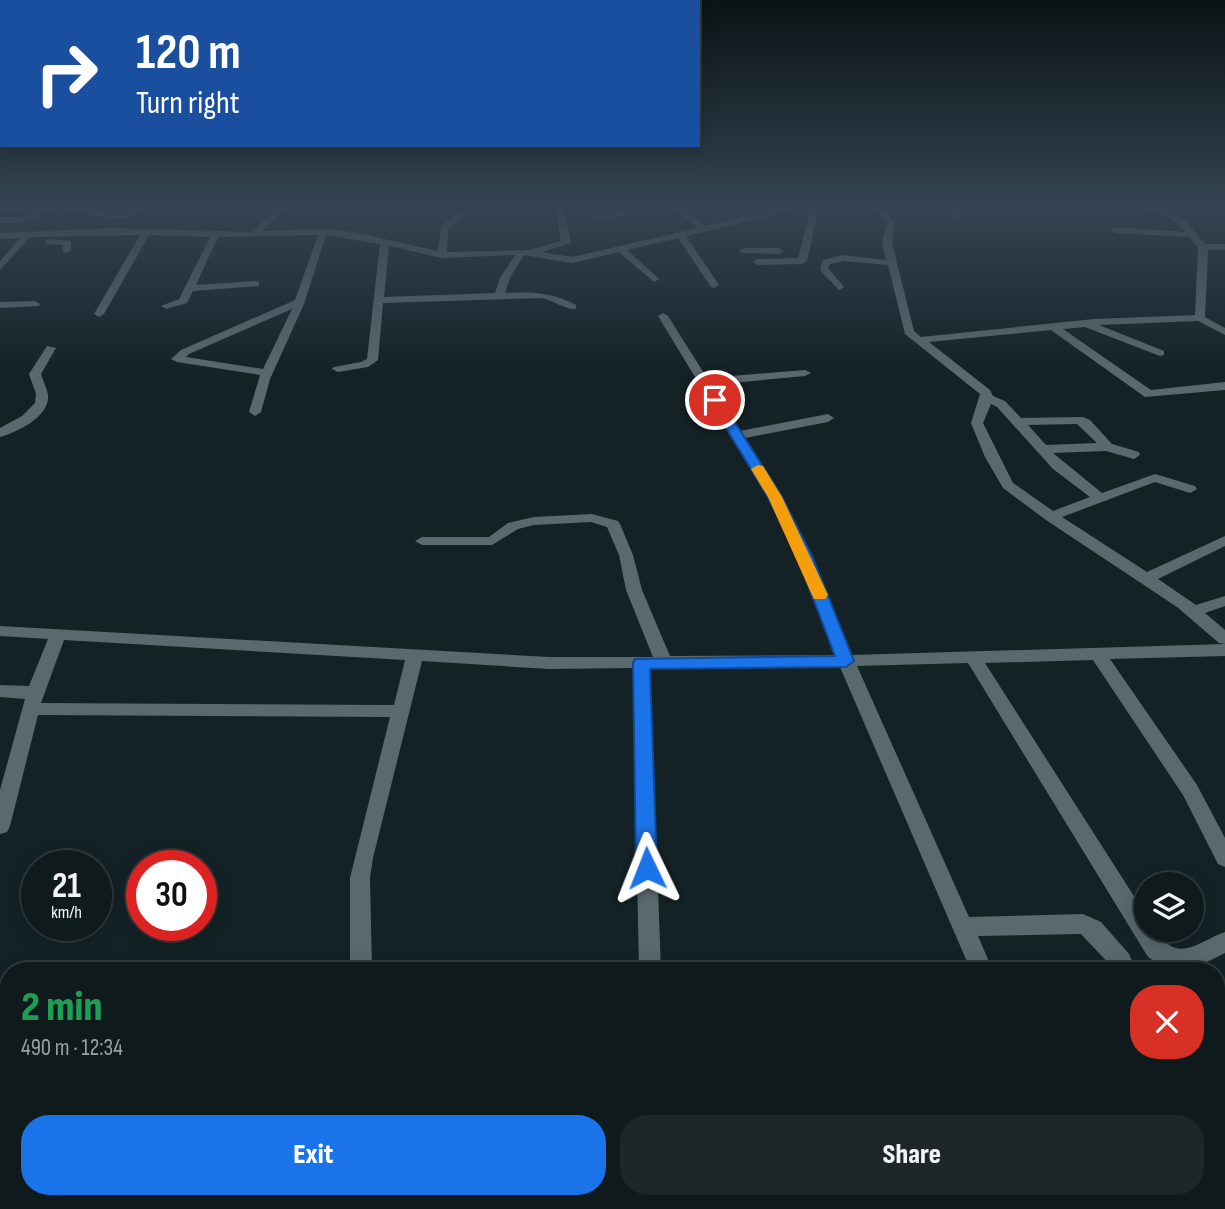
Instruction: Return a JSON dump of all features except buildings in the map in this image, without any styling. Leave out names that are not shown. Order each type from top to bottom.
[{"type":"street","points":[[99,314],[129,262]]},
{"type":"street","points":[[166,306],[181,303],[203,262]]},
{"type":"street","points":[[255,412],[267,373],[299,302],[313,262]]},
{"type":"street","points":[[338,369],[371,362],[383,262]]},
{"type":"street","points":[[499,296],[505,278],[516,262]]},
{"type":"street","points":[[636,262],[654,279]]},
{"type":"street","points":[[699,262],[714,285]]},
{"type":"street","points":[[826,262],[824,268],[839,286]]},
{"type":"street","points":[[886,262],[892,263],[907,326],[919,340],[986,393],[987,398],[977,423],[992,457],[1009,485],[1051,517],[1195,611],[1225,639]]},
{"type":"street","points":[[1200,318],[1202,262]]},
{"type":"street","points":[[191,288],[256,284]]},
{"type":"street","points":[[379,300],[549,296],[572,307]]},
{"type":"street","points":[[267,373],[177,359],[186,352],[299,302]]},
{"type":"street","points":[[0,305],[35,304]]},
{"type":"street","points":[[663,316],[775,497],[804,556],[846,661],[978,962]]},
{"type":"street","points":[[919,340],[1001,334],[1084,323],[1200,318],[1225,332]]},
{"type":"street","points":[[1084,323],[1160,353]]},
{"type":"street","points":[[1053,327],[1149,394],[1225,386]]},
{"type":"street","points":[[0,433],[29,417],[42,405],[43,399],[35,374],[51,348]]},
{"type":"street","points":[[704,382],[805,373]]},
{"type":"street","points":[[987,398],[1001,404],[1065,472],[1100,498]]},
{"type":"street","points":[[737,435],[773,431],[790,422],[828,418]]},
{"type":"street","points":[[1018,422],[1079,420],[1086,423],[1107,447]]},
{"type":"street","points":[[1042,449],[1107,447],[1134,455]]},
{"type":"street","points":[[1051,517],[1156,478],[1190,489]]},
{"type":"street","points":[[422,541],[492,541],[513,526],[534,521],[592,519],[613,524],[664,663]]},
{"type":"street","points":[[1146,579],[1225,540]]},
{"type":"street","points":[[1195,611],[1225,601]]},
{"type":"street","points":[[0,631],[549,663],[974,659],[1225,650]]},
{"type":"street","points":[[0,826],[33,701],[58,634]]},
{"type":"street","points":[[361,962],[360,878],[363,858],[415,655]]},
{"type":"street","points":[[1099,656],[1191,790],[1225,858]]},
{"type":"street","points":[[974,659],[1156,950],[1173,961],[1184,961],[1225,942]]},
{"type":"street","points":[[641,663],[650,962]]},
{"type":"street","points":[[0,691],[33,701],[400,711]]},
{"type":"street","points":[[962,927],[1083,924],[1093,929],[1121,961]]},
{"type":"slow traffic","points":[[758,469],[775,497],[820,595]]},
{"type":"route","points":[[647,868],[641,663],[846,661],[804,556],[775,497],[715,400]]}]
